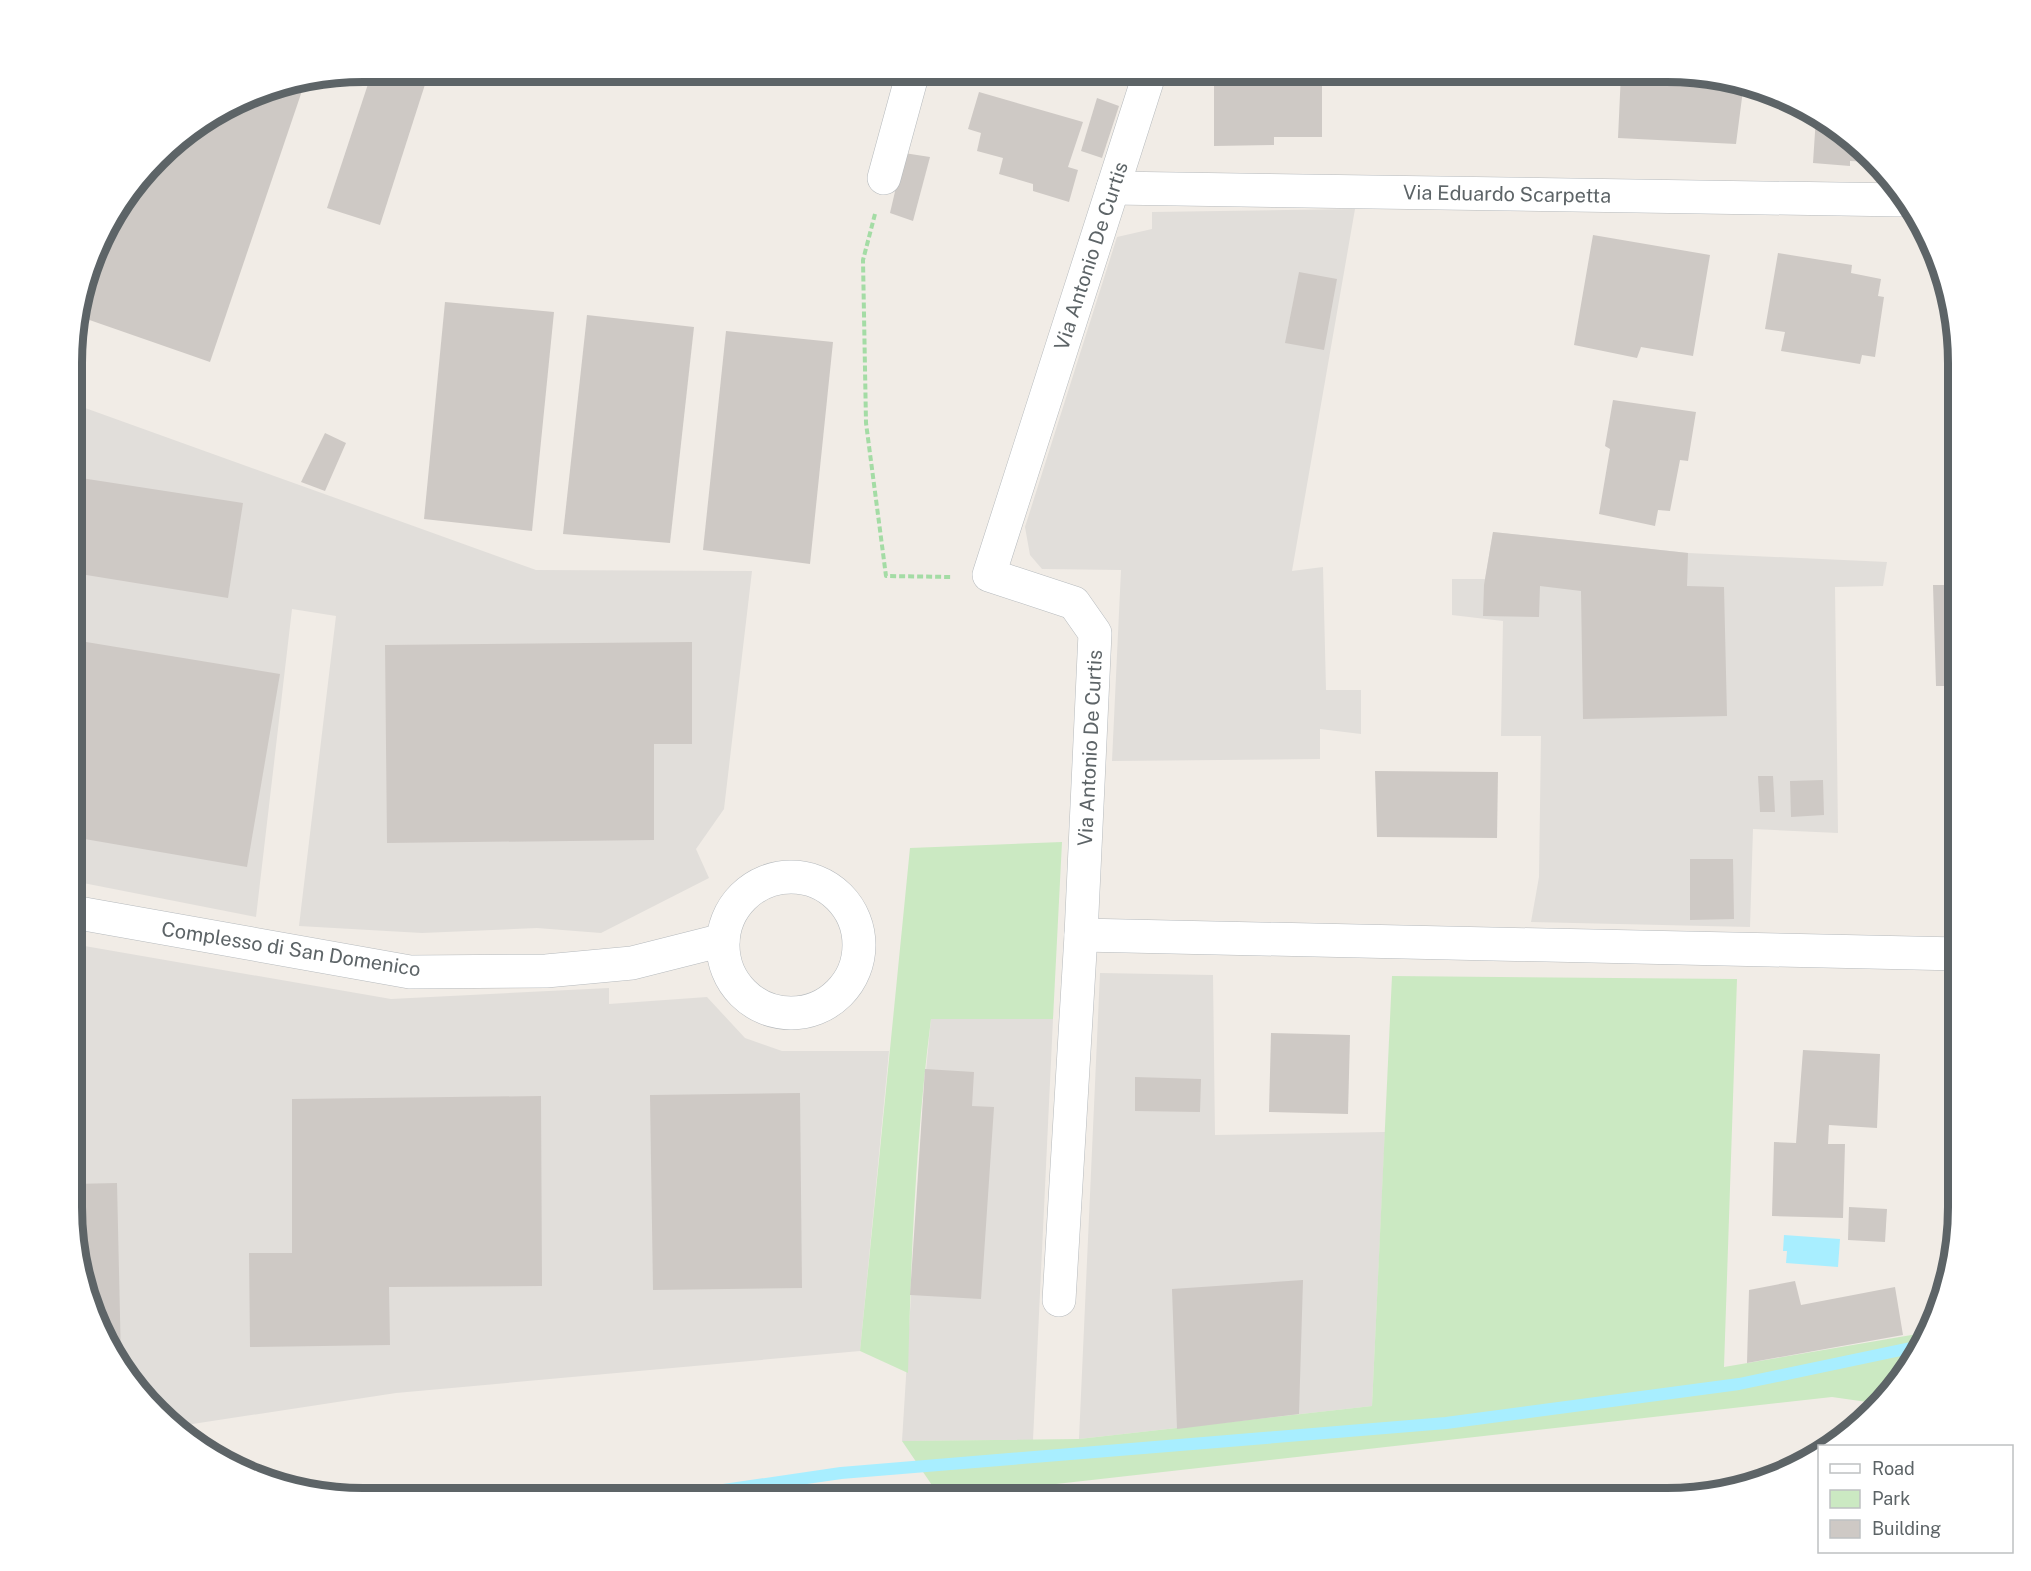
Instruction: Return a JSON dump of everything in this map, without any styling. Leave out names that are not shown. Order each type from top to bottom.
[{"type":"street","points":[[884,178],[910,82]]},
{"type":"street","name":"Via Antonio De Curtis","points":[[1059,1300],[1081,935],[1095,633],[1074,603],[988,575],[1147,82]]},
{"type":"street","name":"Via Eduardo Scarpetta","points":[[1113,188],[1895,200]]},
{"type":"street","points":[[780,877],[803,877],[825,885],[843,900],[855,920],[860,943],[857,966],[846,987],[829,1003],[809,1012],[787,1014],[766,1010],[747,998],[732,982],[725,962],[723,940],[728,919],[739,900],[757,885],[780,877]]},
{"type":"street","name":"Complesso di San Domenico","points":[[82,914],[410,972],[546,971],[632,963],[723,940]]},
{"type":"street","points":[[1081,935],[1948,954]]},
{"type":"path","points":[[884,178],[863,260],[866,423],[886,576],[988,575]]},
{"type":"shaded area","points":[[1355,209],[1292,571],[1323,567],[1326,690],[1361,690],[1361,734],[1320,729],[1320,759],[1112,761],[1121,570],[1042,569],[1030,555],[1025,527],[1117,237],[1152,229],[1152,212]]},
{"type":"shaded area","points":[[82,407],[536,570],[752,571],[724,809],[696,849],[709,878],[601,933],[537,928],[422,933],[299,926],[336,616],[292,609],[256,917],[82,883]]},
{"type":"shaded area","points":[[1493,532],[1688,553],[1887,562],[1883,586],[1835,587],[1838,833],[1753,829],[1750,927],[1531,922],[1539,877],[1541,736],[1501,736],[1503,621],[1452,615],[1452,579],[1485,579]]},
{"type":"shaded area","points":[[82,946],[391,999],[609,988],[609,1004],[707,997],[745,1038],[782,1051],[889,1051],[860,1351],[396,1393],[186,1425],[152,1393],[130,1364],[111,1332],[97,1298],[85,1244],[82,1207]]},
{"type":"shaded area","points":[[1100,973],[1213,975],[1215,1135],[1385,1132],[1372,1406],[1079,1439]]},
{"type":"shaded area","points":[[931,1018],[1053,1019],[1033,1440],[902,1441],[923,1103]]},
{"type":"green space","points":[[1062,842],[1053,1019],[931,1019],[915,1196],[908,1373],[860,1351],[910,848]]},
{"type":"green space","points":[[1392,976],[1737,979],[1724,1367],[1919,1334],[1901,1364],[1870,1402],[1832,1397],[1020,1488],[934,1488],[902,1441],[1079,1439],[1372,1406]]},
{"type":"water","points":[[1784,1235],[1840,1239],[1838,1267],[1786,1263],[1787,1251],[1783,1251]]},
{"type":"building","points":[[369,82],[426,82],[380,225],[327,208]]},
{"type":"building","points":[[1214,82],[1322,82],[1322,137],[1274,137],[1274,145],[1214,146]]},
{"type":"building","points":[[1621,82],[1686,83],[1743,93],[1736,144],[1618,138]]},
{"type":"building","points":[[302,89],[210,362],[86,319],[97,273],[111,239],[130,207],[152,178],[178,152],[207,130],[239,111],[273,97]]},
{"type":"building","points":[[979,92],[1083,122],[1068,167],[1078,170],[1069,202],[1033,191],[1033,184],[999,174],[1003,158],[977,151],[981,133],[968,129]]},
{"type":"building","points":[[1097,98],[1119,106],[1102,158],[1081,151]]},
{"type":"building","points":[[1815,125],[1863,162],[1850,161],[1850,166],[1813,163]]},
{"type":"building","points":[[904,153],[930,157],[913,221],[890,213]]},
{"type":"building","points":[[1593,235],[1710,255],[1693,356],[1641,347],[1637,358],[1574,345]]},
{"type":"building","points":[[1778,253],[1852,265],[1851,273],[1881,279],[1878,296],[1884,297],[1875,357],[1862,355],[1860,364],[1781,351],[1785,332],[1765,329]]},
{"type":"building","points":[[1299,272],[1337,279],[1324,350],[1285,343]]},
{"type":"building","points":[[445,302],[554,312],[532,531],[424,519]]},
{"type":"building","points":[[587,315],[694,327],[670,543],[563,534]]},
{"type":"building","points":[[726,331],[833,342],[810,564],[703,550]]},
{"type":"building","points":[[1613,400],[1696,412],[1688,461],[1680,460],[1670,511],[1658,510],[1655,526],[1599,514],[1610,449],[1605,446]]},
{"type":"building","points":[[325,433],[346,443],[325,491],[301,482]]},
{"type":"building","points":[[82,478],[243,503],[228,598],[82,574]]},
{"type":"building","points":[[1493,532],[1688,553],[1687,586],[1724,587],[1727,716],[1583,719],[1581,591],[1540,586],[1539,617],[1483,616],[1484,585]]},
{"type":"building","points":[[1933,585],[1948,585],[1948,686],[1936,686]]},
{"type":"building","points":[[82,641],[280,674],[247,867],[82,839]]},
{"type":"building","points":[[692,642],[692,744],[654,744],[654,840],[387,843],[385,645]]},
{"type":"building","points":[[1375,771],[1498,772],[1497,838],[1377,837]]},
{"type":"building","points":[[1758,776],[1773,776],[1775,812],[1760,812]]},
{"type":"building","points":[[1823,780],[1824,815],[1791,817],[1790,781]]},
{"type":"building","points":[[1690,859],[1733,859],[1734,919],[1690,920]]},
{"type":"building","points":[[1271,1033],[1350,1035],[1348,1114],[1269,1112]]},
{"type":"building","points":[[1803,1050],[1880,1054],[1877,1128],[1829,1125],[1828,1144],[1845,1144],[1843,1218],[1772,1216],[1774,1142],[1796,1143]]},
{"type":"building","points":[[925,1069],[974,1072],[972,1106],[994,1107],[981,1299],[910,1295]]},
{"type":"building","points":[[1135,1077],[1201,1079],[1200,1112],[1135,1111]]},
{"type":"building","points":[[800,1093],[802,1288],[653,1290],[650,1095]]},
{"type":"building","points":[[541,1096],[542,1286],[389,1287],[390,1345],[250,1347],[249,1253],[292,1253],[292,1099]]},
{"type":"building","points":[[117,1183],[121,1349],[111,1332],[92,1280],[83,1226],[82,1184]]},
{"type":"building","points":[[1849,1207],[1887,1209],[1885,1242],[1848,1240]]},
{"type":"building","points":[[1303,1280],[1299,1414],[1177,1429],[1172,1289]]},
{"type":"building","points":[[1795,1281],[1801,1305],[1895,1287],[1903,1335],[1747,1363],[1749,1290]]},
{"type":"waterway","points":[[738,1488],[841,1473],[1446,1423],[1739,1384],[1911,1348]]}]
